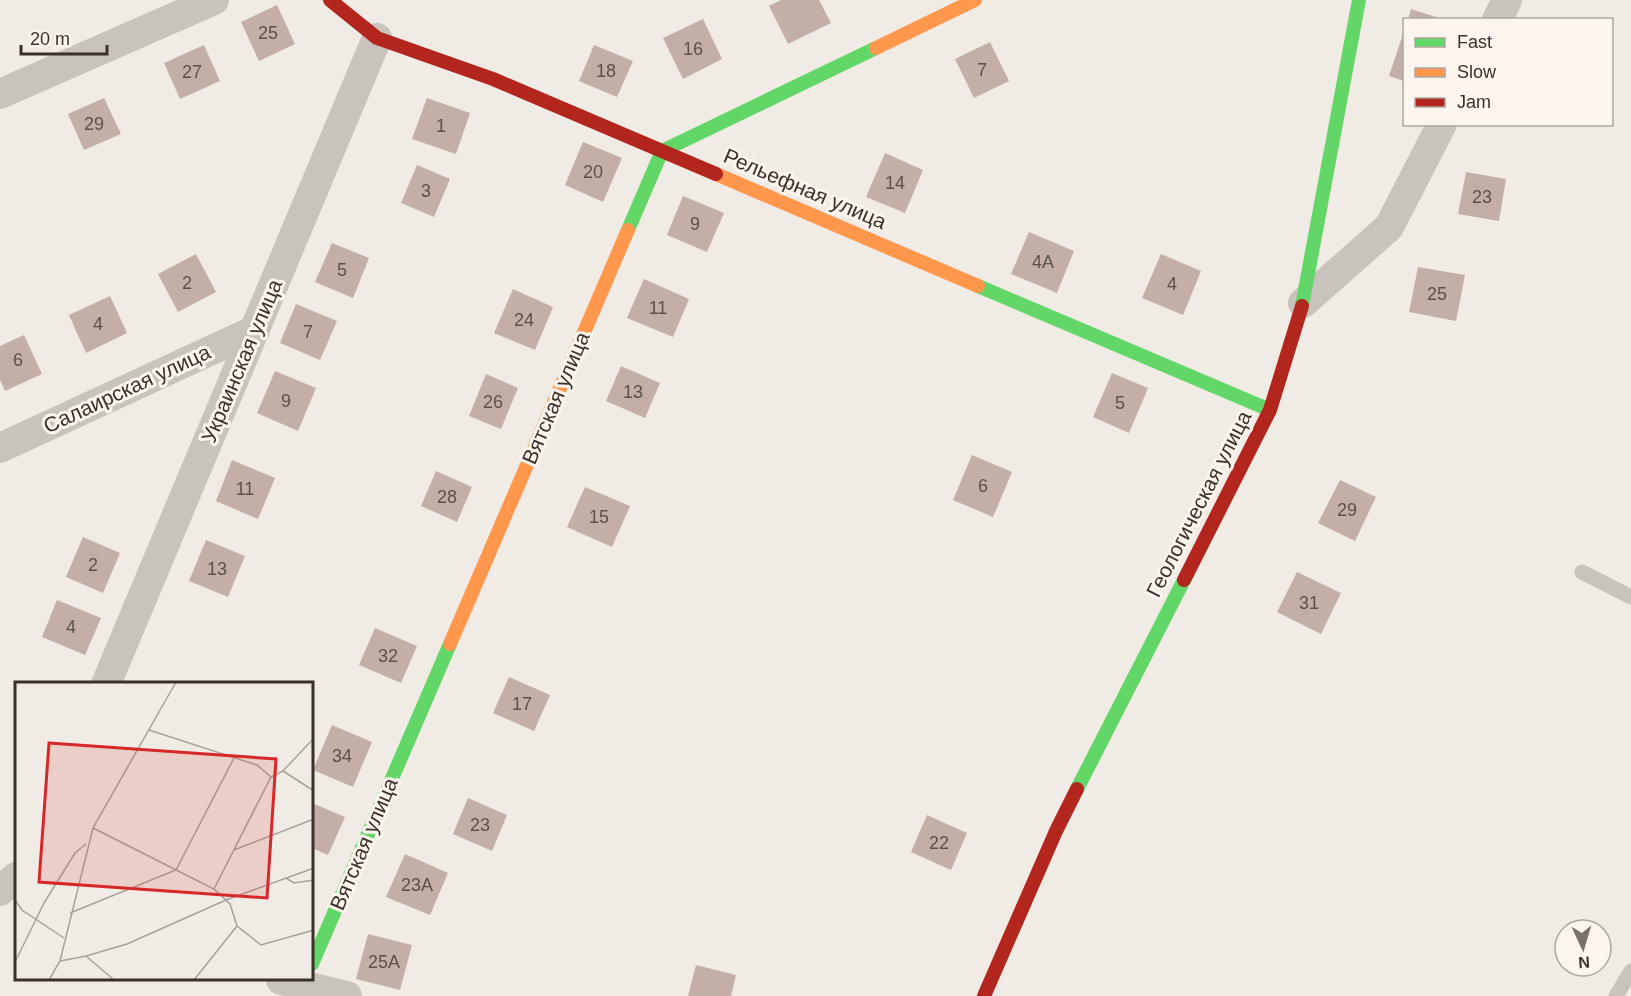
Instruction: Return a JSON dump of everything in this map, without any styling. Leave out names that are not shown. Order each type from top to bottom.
[{"type":"street","points":[[0,94],[214,0]]},
{"type":"street","name":"Рельефная улица","points":[[330,0],[378,38],[493,79],[1270,410]]},
{"type":"street","points":[[662,151],[975,0]]},
{"type":"street","name":"Геологическая улица","points":[[984,996],[1056,831],[1270,410],[1303,303],[1359,0]]},
{"type":"street","points":[[1498,18],[1507,0]]},
{"type":"street","name":"Украинская улица","points":[[107,682],[378,38]]},
{"type":"street","points":[[1303,303],[1389,227],[1441,126]]},
{"type":"street","name":"Вятская улица","points":[[314,945],[662,151]]},
{"type":"street","name":"Салаирская улица","points":[[0,448],[255,330]]},
{"type":"street","points":[[0,891],[15,878]]},
{"type":"street","points":[[310,981],[347,996]]},
{"type":"lane","points":[[1582,572],[1631,597]]},
{"type":"lane","points":[[1616,996],[1631,971]]},
{"type":"building","points":[[781,0],[819,0],[831,23],[788,44],[769,6]]},
{"type":"building","points":[[277,5],[295,44],[259,61],[241,22]]},
{"type":"building","points":[[1411,9],[1439,18],[1409,18]]},
{"type":"building","points":[[703,19],[722,59],[683,79],[663,38]]},
{"type":"building","points":[[1403,34],[1403,81],[1389,76]]},
{"type":"building","points":[[990,42],[1009,81],[974,98],[955,59]]},
{"type":"building","points":[[204,45],[220,81],[180,99],[164,63]]},
{"type":"building","points":[[594,45],[633,61],[617,97],[579,81]]},
{"type":"building","points":[[104,98],[121,134],[84,150],[68,114]]},
{"type":"building","points":[[427,98],[470,113],[456,154],[412,139]]},
{"type":"building","points":[[583,142],[622,158],[603,202],[565,185]]},
{"type":"building","points":[[885,153],[923,170],[905,213],[866,197]]},
{"type":"building","points":[[417,165],[450,179],[434,217],[401,203]]},
{"type":"building","points":[[1466,172],[1506,179],[1499,221],[1458,214]]},
{"type":"building","points":[[683,196],[724,213],[707,252],[667,235]]},
{"type":"building","points":[[1029,232],[1074,251],[1057,293],[1011,274]]},
{"type":"building","points":[[332,243],[369,258],[353,298],[315,282]]},
{"type":"building","points":[[196,254],[216,292],[178,312],[158,274]]},
{"type":"building","points":[[1161,254],[1201,271],[1183,315],[1142,298]]},
{"type":"building","points":[[1418,267],[1465,275],[1456,321],[1409,312]]},
{"type":"building","points":[[644,279],[689,299],[673,337],[627,318]]},
{"type":"building","points":[[513,289],[553,307],[535,350],[494,333]]},
{"type":"building","points":[[110,296],[127,333],[86,353],[69,315]]},
{"type":"building","points":[[296,304],[337,321],[320,360],[280,343]]},
{"type":"building","points":[[24,335],[42,374],[5,391],[0,380],[0,346]]},
{"type":"building","points":[[621,366],[660,383],[645,418],[606,401]]},
{"type":"building","points":[[275,371],[316,388],[298,431],[257,413]]},
{"type":"building","points":[[1112,373],[1148,388],[1129,433],[1093,417]]},
{"type":"building","points":[[486,374],[518,388],[501,429],[469,416]]},
{"type":"building","points":[[972,455],[1012,472],[993,517],[953,500]]},
{"type":"building","points":[[232,460],[275,478],[258,519],[216,501]]},
{"type":"building","points":[[436,471],[472,487],[457,522],[421,506]]},
{"type":"building","points":[[1340,480],[1376,497],[1355,541],[1318,523]]},
{"type":"building","points":[[585,487],[630,506],[612,547],[567,527]]},
{"type":"building","points":[[83,537],[120,553],[103,593],[66,577]]},
{"type":"building","points":[[206,540],[245,556],[228,597],[189,581]]},
{"type":"building","points":[[1297,572],[1341,593],[1321,634],[1277,612]]},
{"type":"building","points":[[57,600],[101,618],[85,655],[42,637]]},
{"type":"building","points":[[375,628],[417,646],[401,683],[359,665]]},
{"type":"building","points":[[509,677],[550,695],[534,731],[493,713]]},
{"type":"building","points":[[332,725],[372,742],[353,787],[314,770]]},
{"type":"building","points":[[468,798],[507,815],[492,851],[453,834]]},
{"type":"building","points":[[314,804],[345,817],[328,855],[314,849]]},
{"type":"building","points":[[927,815],[967,833],[951,870],[911,852]]},
{"type":"building","points":[[405,854],[448,873],[430,915],[386,897]]},
{"type":"building","points":[[368,934],[412,945],[400,990],[356,979]]},
{"type":"building","points":[[696,965],[736,975],[731,996],[688,996]]},
{"type":"traffic: fast","points":[[1302,306],[1359,0]]},
{"type":"traffic: fast","points":[[628,230],[662,151],[876,48]]},
{"type":"traffic: fast","points":[[978,286],[1270,410]]},
{"type":"traffic: fast","points":[[1077,789],[1184,580]]},
{"type":"traffic: fast","points":[[314,959],[450,644]]},
{"type":"traffic: slow","points":[[876,48],[975,0]]},
{"type":"traffic: slow","points":[[716,174],[978,286]]},
{"type":"traffic: slow","points":[[450,644],[628,230]]},
{"type":"traffic: jam","points":[[330,0],[377,38],[493,79],[716,174]]},
{"type":"traffic: jam","points":[[1184,580],[1270,410],[1302,306]]},
{"type":"traffic: jam","points":[[984,996],[1056,831],[1077,789]]}]
